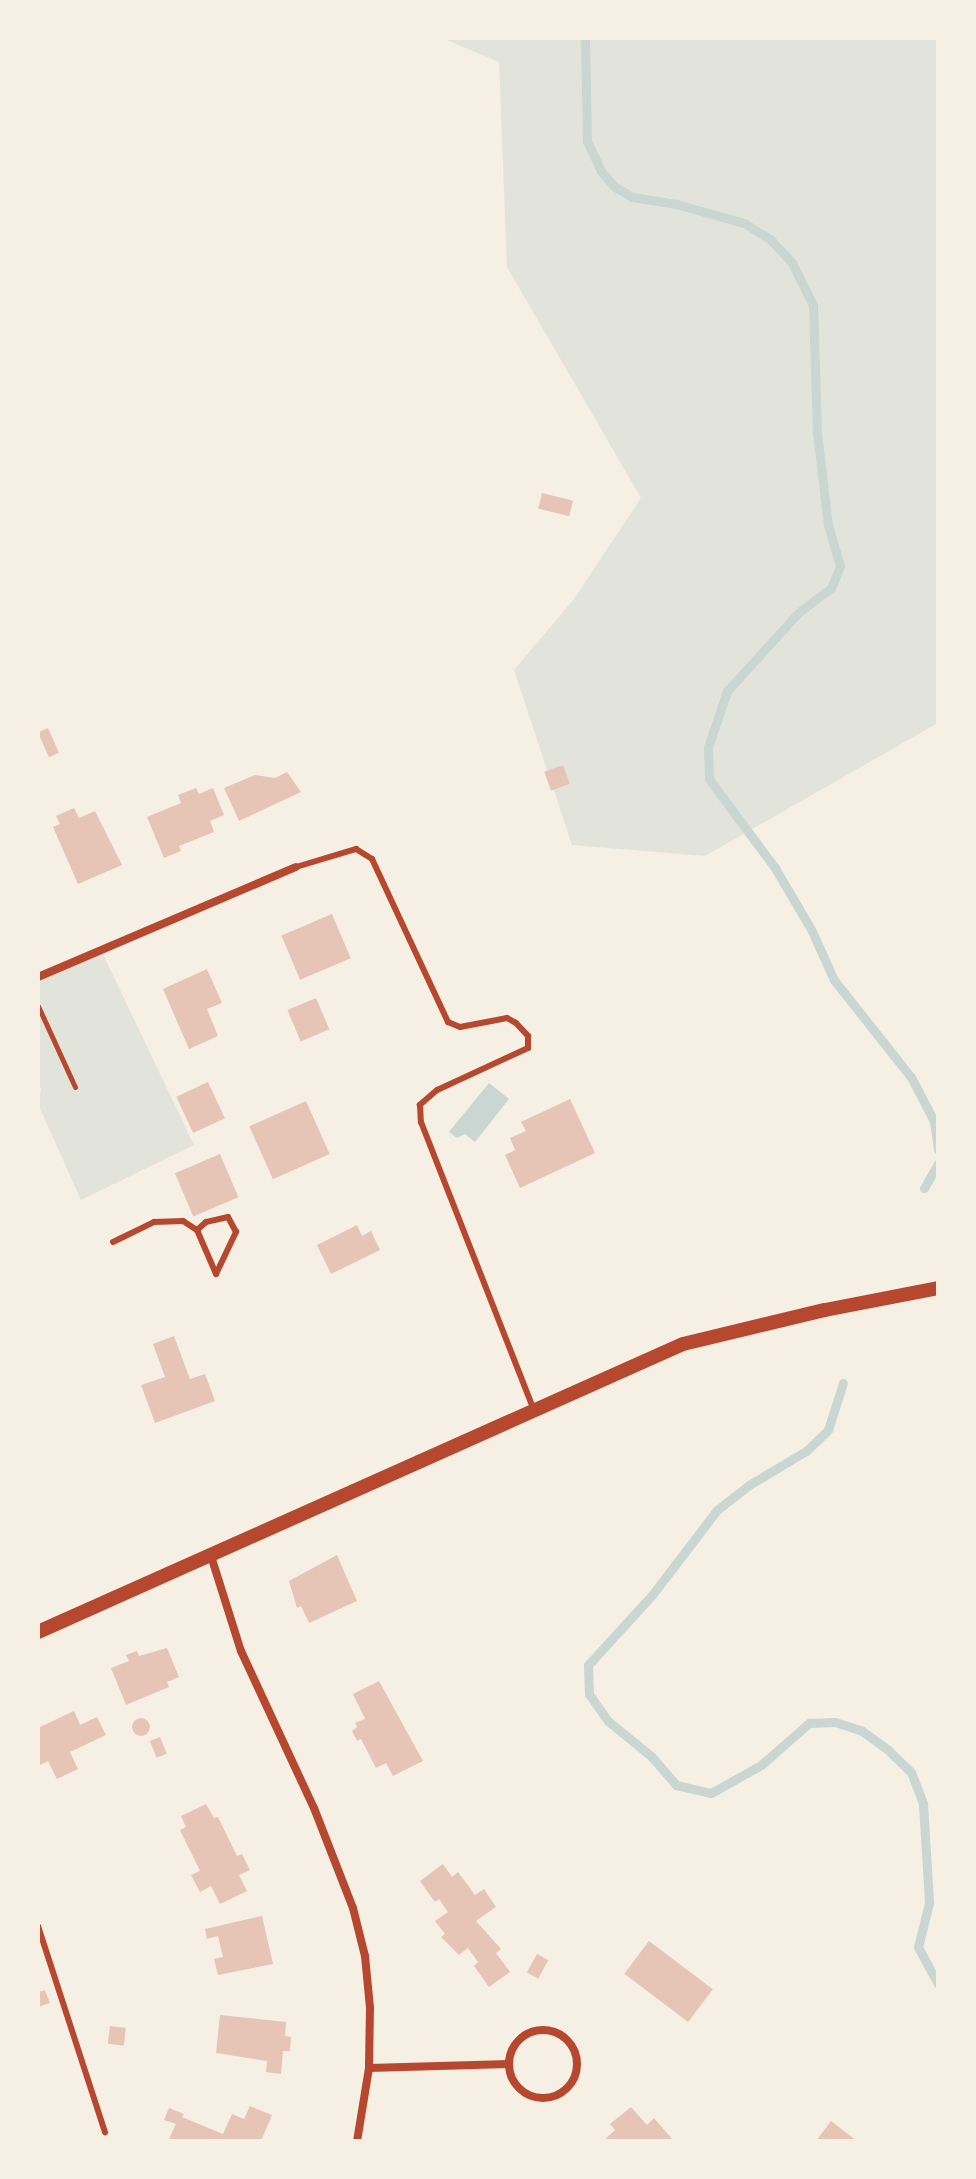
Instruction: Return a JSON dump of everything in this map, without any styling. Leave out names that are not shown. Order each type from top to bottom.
[{"type":"street","points":[[38,977],[296,867]]},
{"type":"street","points":[[38,1632],[683,1344],[825,1310],[938,1288]]},
{"type":"street","points":[[211,1556],[241,1651],[314,1808],[353,1908],[365,1956],[370,2008],[369,2068],[357,2141]]},
{"type":"street","points":[[538,2030],[550,2031],[569,2042],[577,2062],[575,2074],[563,2092],[541,2098],[520,2090],[513,2082],[509,2064],[519,2040],[538,2030]]},
{"type":"street","points":[[369,2068],[509,2064]]},
{"type":"lane","points":[[296,867],[356,849],[372,859],[448,1022],[460,1027],[507,1018],[528,1036],[528,1048],[437,1090],[420,1105],[421,1122],[534,1411]]},
{"type":"lane","points":[[113,1242],[154,1222],[183,1221],[197,1230],[216,1274],[236,1232],[228,1217],[206,1222],[197,1230]]},
{"type":"lane","points":[[38,1926],[105,2132]]},
{"type":"path","points":[[38,1006],[75,1087]]},
{"type":"shaded area","points":[[442,38],[938,38],[938,723],[705,856],[572,845],[514,670],[574,599],[641,498],[507,267],[499,62]]},
{"type":"shaded area","points":[[101,950],[194,1145],[81,1200],[38,1104],[41,1089],[38,1082],[38,977]]},
{"type":"shaded area","points":[[489,1083],[509,1099],[475,1142],[465,1134],[457,1138],[449,1132]]},
{"type":"building","points":[[542,493],[573,501],[569,516],[538,509]]},
{"type":"building","points":[[48,728],[59,753],[49,757],[38,733]]},
{"type":"building","points":[[563,765],[570,784],[551,791],[544,772]]},
{"type":"building","points":[[287,772],[301,792],[239,821],[224,788],[255,775],[275,778]]},
{"type":"building","points":[[196,788],[199,794],[213,788],[224,815],[210,821],[214,832],[179,846],[181,851],[164,858],[147,817],[181,803],[178,795]]},
{"type":"building","points":[[74,808],[79,818],[95,811],[122,865],[78,884],[53,827],[60,824],[56,816]]},
{"type":"building","points":[[332,914],[351,958],[300,980],[281,935]]},
{"type":"building","points":[[207,969],[222,1003],[207,1009],[218,1036],[189,1049],[163,989]]},
{"type":"building","points":[[316,998],[329,1029],[301,1041],[287,1010]]},
{"type":"building","points":[[208,1082],[225,1118],[193,1133],[176,1097]]},
{"type":"building","points":[[570,1099],[595,1153],[520,1188],[505,1155],[515,1150],[510,1138],[526,1131],[521,1122]]},
{"type":"building","points":[[306,1101],[330,1154],[273,1179],[249,1126]]},
{"type":"building","points":[[220,1154],[238,1197],[193,1216],[175,1173]]},
{"type":"building","points":[[357,1225],[362,1236],[371,1231],[380,1250],[331,1274],[317,1245]]},
{"type":"building","points":[[174,1336],[190,1379],[205,1374],[215,1401],[155,1423],[141,1385],[165,1377],[153,1344]]},
{"type":"building","points":[[337,1555],[357,1601],[309,1623],[301,1606],[297,1608],[289,1581]]},
{"type":"building","points":[[167,1648],[179,1677],[167,1682],[169,1687],[126,1705],[111,1668],[129,1661],[126,1655],[137,1651],[139,1656]]},
{"type":"building","points":[[379,1681],[423,1761],[393,1776],[386,1763],[376,1768],[361,1739],[357,1741],[352,1731],[357,1727],[355,1723],[365,1719],[353,1694]]},
{"type":"building","points":[[74,1711],[80,1725],[97,1717],[106,1735],[70,1752],[78,1769],[57,1779],[48,1761],[38,1766],[38,1728]]},
{"type":"building","points":[[137,1718],[145,1718],[150,1727],[148,1734],[137,1736],[132,1731],[132,1723]]},
{"type":"building","points":[[160,1737],[167,1754],[157,1758],[150,1741]]},
{"type":"building","points":[[206,1804],[214,1818],[218,1817],[237,1856],[242,1854],[250,1870],[239,1875],[247,1891],[220,1904],[211,1886],[200,1892],[191,1875],[200,1871],[180,1830],[186,1827],[181,1816]]},
{"type":"building","points":[[443,1864],[452,1877],[458,1872],[475,1895],[484,1889],[496,1907],[476,1921],[501,1949],[496,1953],[510,1972],[489,1987],[474,1966],[478,1962],[468,1948],[459,1955],[441,1937],[445,1934],[435,1921],[448,1912],[439,1899],[435,1902],[420,1881]]},
{"type":"building","points":[[262,1916],[273,1964],[218,1975],[214,1959],[223,1957],[218,1936],[207,1939],[205,1929]]},
{"type":"building","points":[[649,1941],[713,1989],[688,2022],[624,1974]]},
{"type":"building","points":[[537,1954],[548,1960],[538,1979],[527,1972]]},
{"type":"building","points":[[45,1990],[50,2003],[38,2007],[38,1992]]},
{"type":"building","points":[[220,2015],[286,2022],[285,2036],[291,2037],[290,2051],[283,2051],[281,2074],[266,2072],[267,2061],[216,2053]]},
{"type":"building","points":[[110,2026],[126,2028],[124,2046],[108,2044]]},
{"type":"building","points":[[250,2106],[272,2115],[261,2141],[168,2141],[176,2124],[164,2120],[169,2108],[184,2114],[182,2117],[223,2134],[232,2114],[244,2119]]},
{"type":"building","points":[[631,2107],[647,2125],[654,2118],[674,2141],[603,2141],[615,2130],[610,2124]]},
{"type":"building","points":[[831,2121],[857,2141],[816,2141]]},
{"type":"waterway","points":[[585,38],[587,141],[601,171],[615,187],[632,197],[676,204],[744,223],[770,239],[792,263],[813,305],[817,432],[828,525],[840,566],[831,588],[798,613],[727,691],[708,747],[709,779],[775,868],[811,929],[834,980],[911,1077],[934,1121],[938,1150]]},
{"type":"waterway","points":[[924,1188],[938,1164]]},
{"type":"waterway","points":[[843,1383],[828,1430],[806,1451],[749,1485],[717,1510],[652,1595],[588,1665],[589,1694],[608,1721],[651,1756],[676,1785],[711,1793],[761,1765],[809,1723],[835,1722],[862,1731],[887,1749],[911,1772],[923,1804],[929,1903],[918,1947],[938,1984]]}]
